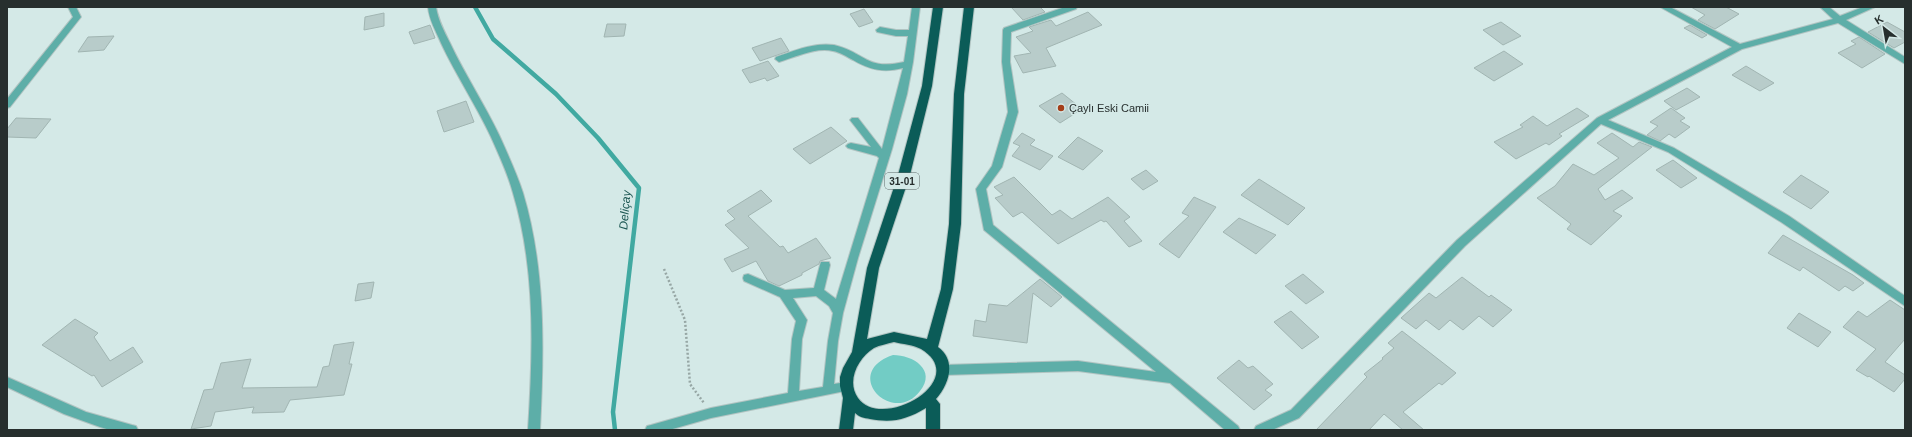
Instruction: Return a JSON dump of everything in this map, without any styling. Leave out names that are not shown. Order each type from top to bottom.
[{"type":"highway","name":"31-01","points":[[858,353],[873,268],[904,175],[928,86],[938,7]]},
{"type":"highway","points":[[930,349],[947,289],[956,224],[959,94],[969,7]]},
{"type":"highway","points":[[846,430],[848,393],[846,375],[850,363],[858,353],[868,345],[894,337],[908,338],[920,342],[930,349],[938,359],[943,370],[944,382],[940,394],[933,404],[923,413],[910,419],[896,422],[869,416],[858,408],[848,393]]},
{"type":"highway","points":[[933,404],[933,430]]},
{"type":"street","points":[[7,105],[77,17],[72,7]]},
{"type":"street","points":[[432,7],[433,17],[457,67],[495,136],[518,192],[530,243],[536,287],[537,378],[534,430]]},
{"type":"street","points":[[828,390],[833,341],[847,273],[867,217],[882,155],[902,93],[908,64],[916,7]]},
{"type":"street","points":[[1073,7],[1008,30],[1006,62],[1013,112],[997,167],[981,189],[988,227],[1234,430]]},
{"type":"street","points":[[1664,7],[1739,47]]},
{"type":"street","points":[[1824,7],[1839,20],[1905,61]]},
{"type":"street","points":[[1260,430],[1295,414],[1461,243],[1600,120],[1739,47],[1839,20],[1871,7]]},
{"type":"street","points":[[880,30],[896,33],[912,33]]},
{"type":"street","points":[[779,59],[799,52],[831,47],[849,53],[873,67],[890,68],[908,64]]},
{"type":"street","points":[[854,120],[882,155]]},
{"type":"street","points":[[1600,120],[1671,150],[1785,219],[1905,302]]},
{"type":"street","points":[[851,146],[882,155]]},
{"type":"street","points":[[818,292],[825,265]]},
{"type":"street","points":[[748,278],[784,294],[818,292],[833,303],[838,313]]},
{"type":"street","points":[[784,294],[802,320],[796,340],[793,397]]},
{"type":"street","points":[[943,370],[1078,366],[1173,379]]},
{"type":"street","points":[[7,382],[54,405],[115,427],[132,430]]},
{"type":"street","points":[[651,430],[711,413],[828,390],[848,393]]},
{"type":"path","points":[[664,269],[685,320],[690,384],[711,413]]},
{"type":"shaded area","points":[[893,355],[915,361],[924,370],[926,377],[925,383],[920,391],[909,401],[897,403],[886,400],[876,393],[871,384],[871,373],[878,363]]},
{"type":"building","points":[[1011,7],[1040,7],[1045,12],[1023,20]]},
{"type":"building","points":[[1691,7],[1726,7],[1739,14],[1715,29],[1698,20],[1705,15]]},
{"type":"building","points":[[864,9],[873,22],[859,27],[850,14]]},
{"type":"building","points":[[1088,12],[1102,25],[1046,48],[1056,66],[1023,73],[1014,56],[1031,53],[1016,37],[1033,31],[1029,27],[1051,20],[1056,26]]},
{"type":"building","points":[[384,13],[384,26],[364,30],[365,17]]},
{"type":"building","points":[[1501,22],[1521,36],[1503,45],[1483,30]]},
{"type":"building","points":[[1887,22],[1905,32],[1905,42],[1894,48],[1868,32]]},
{"type":"building","points":[[607,24],[626,24],[624,36],[604,37]]},
{"type":"building","points":[[430,25],[435,38],[414,44],[409,32]]},
{"type":"building","points":[[1690,25],[1707,35],[1702,38],[1684,28]]},
{"type":"building","points":[[114,36],[104,50],[78,52],[88,37]]},
{"type":"building","points":[[1859,37],[1885,54],[1862,68],[1838,53],[1856,44],[1851,41]]},
{"type":"building","points":[[781,38],[789,51],[760,61],[752,48]]},
{"type":"building","points":[[1504,51],[1523,64],[1494,81],[1474,68]]},
{"type":"building","points":[[768,61],[779,76],[767,81],[765,78],[750,83],[742,70]]},
{"type":"building","points":[[1746,66],[1774,83],[1760,91],[1732,75]]},
{"type":"building","points":[[1687,88],[1700,97],[1676,110],[1664,101]]},
{"type":"building","name":"Çaylı Eski Camii","points":[[1062,93],[1082,109],[1060,123],[1039,106]]},
{"type":"building","points":[[466,101],[474,122],[444,132],[437,111]]},
{"type":"building","points":[[1577,108],[1589,116],[1559,134],[1562,136],[1549,145],[1546,143],[1516,159],[1494,142],[1523,127],[1520,125],[1533,116],[1547,126]]},
{"type":"building","points":[[1671,108],[1685,118],[1680,121],[1690,127],[1675,138],[1669,134],[1660,141],[1647,135],[1658,126],[1650,122]]},
{"type":"building","points":[[16,118],[51,119],[36,138],[7,137],[7,129]]},
{"type":"building","points":[[831,127],[847,141],[810,164],[793,149]]},
{"type":"building","points":[[1022,133],[1035,140],[1030,145],[1053,156],[1040,170],[1012,156],[1020,146],[1013,143]]},
{"type":"building","points":[[1612,133],[1633,147],[1639,142],[1652,147],[1598,189],[1605,200],[1622,190],[1633,198],[1613,211],[1622,216],[1591,245],[1567,229],[1571,224],[1537,198],[1555,186],[1573,164],[1594,175],[1619,158],[1597,143]]},
{"type":"building","points":[[1078,137],[1103,151],[1083,170],[1058,157]]},
{"type":"building","points":[[1673,160],[1697,178],[1681,188],[1656,170]]},
{"type":"building","points":[[1146,170],[1158,181],[1143,190],[1131,179]]},
{"type":"building","points":[[1801,175],[1829,192],[1811,209],[1783,192]]},
{"type":"building","points":[[1014,177],[1052,215],[1060,210],[1072,219],[1108,197],[1130,217],[1124,221],[1142,241],[1129,247],[1106,221],[1104,222],[1101,220],[1058,244],[1022,212],[1013,217],[995,198],[1003,195],[994,187]]},
{"type":"building","points":[[1259,179],[1305,208],[1288,225],[1241,195]]},
{"type":"building","points":[[761,190],[772,201],[748,216],[780,247],[783,246],[788,253],[816,238],[831,258],[820,261],[819,264],[802,273],[802,275],[779,286],[768,281],[756,261],[732,272],[724,259],[749,248],[725,225],[735,219],[727,211]]},
{"type":"building","points":[[1194,197],[1216,207],[1179,258],[1159,244],[1189,216],[1182,213]]},
{"type":"building","points":[[1239,218],[1276,235],[1256,254],[1223,232]]},
{"type":"building","points":[[1783,235],[1853,275],[1864,283],[1853,291],[1845,286],[1839,291],[1803,267],[1800,271],[1768,253]]},
{"type":"building","points":[[1303,274],[1324,292],[1306,304],[1285,286]]},
{"type":"building","points":[[1462,277],[1489,297],[1491,295],[1512,310],[1493,327],[1479,316],[1463,330],[1450,320],[1439,330],[1426,320],[1416,329],[1401,318],[1429,293],[1436,298]]},
{"type":"building","points":[[1040,279],[1062,297],[1051,307],[1033,293],[1027,343],[973,336],[975,320],[986,322],[989,304],[1007,306]]},
{"type":"building","points":[[374,282],[371,298],[355,301],[358,284]]},
{"type":"building","points":[[1890,300],[1905,310],[1905,339],[1885,362],[1905,375],[1905,379],[1894,392],[1869,376],[1868,377],[1856,370],[1876,349],[1843,327],[1858,311],[1867,317]]},
{"type":"building","points":[[1291,311],[1319,337],[1302,349],[1274,322]]},
{"type":"building","points":[[1799,313],[1831,332],[1818,347],[1787,328]]},
{"type":"building","points":[[75,319],[98,333],[94,337],[110,361],[133,347],[143,362],[102,387],[94,375],[92,376],[42,345]]},
{"type":"building","points":[[1402,331],[1456,373],[1442,385],[1439,383],[1403,412],[1424,430],[1403,430],[1384,414],[1369,430],[1316,430],[1367,377],[1364,374],[1394,348],[1388,343]]},
{"type":"building","points":[[354,342],[349,364],[352,364],[344,395],[290,400],[284,412],[252,413],[254,407],[215,412],[211,426],[191,429],[204,390],[213,389],[221,363],[251,359],[242,388],[317,387],[323,367],[329,366],[334,345]]},
{"type":"building","points":[[1239,360],[1248,368],[1253,366],[1273,384],[1265,390],[1272,395],[1254,410],[1217,378]]},
{"type":"waterway","name":"Deliçay","points":[[475,7],[493,39],[556,94],[598,138],[639,188],[613,412],[615,430]]},
{"type":"place","name":"Çaylı Eski Camii","points":[[1061,108]]}]
